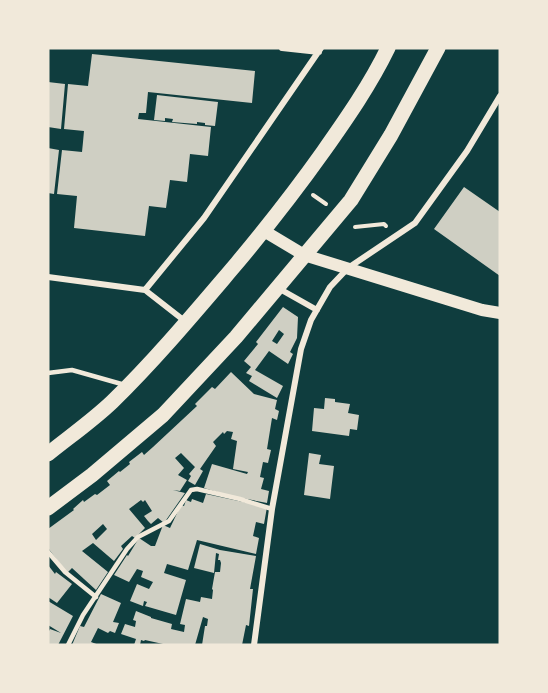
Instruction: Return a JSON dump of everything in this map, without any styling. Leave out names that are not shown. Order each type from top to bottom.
[{"type":"main road","points":[[48,454],[128,386],[187,322],[264,231],[340,128],[373,78],[388,48]]},
{"type":"main road","points":[[48,508],[93,475],[163,415],[236,337],[351,200],[391,135],[438,48]]},
{"type":"main road","points":[[264,231],[304,255],[500,314]]},
{"type":"street","points":[[282,48],[320,50]]},
{"type":"street","points":[[145,290],[204,218],[320,50]]},
{"type":"street","points":[[254,645],[272,509],[301,349],[310,320],[330,287],[348,268],[415,223],[467,151],[500,96]]},
{"type":"street","points":[[48,277],[145,290],[187,322]]},
{"type":"street","points":[[277,287],[317,310]]},
{"type":"lane","points":[[48,373],[72,370],[128,386]]},
{"type":"lane","points":[[68,645],[83,615],[127,549],[138,537],[169,521],[193,489],[240,499],[272,509]]},
{"type":"lane","points":[[48,552],[65,572],[96,597]]},
{"type":"path","points":[[313,195],[326,204]]},
{"type":"path","points":[[355,226],[384,224],[389,229]]},
{"type":"building","points":[[92,54],[255,71],[252,103],[148,92],[146,113],[139,113],[138,119],[211,127],[208,156],[190,154],[187,182],[170,180],[166,208],[149,206],[145,236],[74,228],[77,196],[57,194],[62,150],[82,152],[83,142],[84,131],[64,129],[68,84],[88,86]]},
{"type":"building","points":[[48,82],[65,84],[61,129],[48,127]]},
{"type":"building","points":[[157,95],[218,102],[215,126],[197,122],[197,124],[172,122],[173,119],[165,118],[165,121],[154,120]]},
{"type":"building","points":[[48,148],[59,150],[54,194],[48,193]]},
{"type":"building","points":[[464,187],[500,212],[500,276],[434,229]]},
{"type":"building","points":[[283,307],[298,317],[297,338],[290,352],[293,354],[288,364],[269,351],[255,370],[283,386],[277,398],[249,381],[252,376],[246,373],[251,367],[244,361],[258,344],[256,342]],"holes":[[[279,330],[284,334],[277,344],[272,341]]]},
{"type":"building","points":[[231,372],[254,394],[277,400],[275,409],[279,411],[277,420],[272,418],[267,449],[271,450],[268,463],[263,462],[260,477],[264,478],[261,489],[269,491],[267,503],[204,488],[212,464],[247,474],[248,472],[233,469],[237,441],[231,439],[233,432],[227,431],[224,434],[223,432],[213,442],[216,446],[200,469],[203,471],[195,485],[188,481],[191,476],[189,474],[195,467],[181,453],[175,458],[184,468],[178,475],[187,480],[180,491],[173,490],[185,493],[164,523],[158,518],[151,524],[148,521],[144,516],[152,511],[145,500],[143,502],[141,500],[129,509],[145,528],[135,538],[132,536],[121,546],[123,549],[114,561],[93,543],[82,551],[108,572],[96,590],[72,568],[67,573],[48,548],[48,529],[74,510],[83,500],[84,502],[95,494],[97,495],[110,485],[107,481],[142,452],[144,455],[197,406],[195,404],[212,387],[215,389]],"holes":[[[103,524],[107,529],[96,540],[92,534]]]},
{"type":"building","points":[[325,398],[350,404],[348,413],[359,415],[357,430],[350,429],[349,436],[312,431],[314,408],[324,409]]},
{"type":"building","points":[[309,453],[321,455],[319,464],[334,466],[330,499],[304,495]]},
{"type":"building","points":[[206,494],[267,507],[264,524],[256,522],[253,536],[259,538],[256,554],[197,540],[188,570],[167,564],[164,573],[186,580],[176,615],[145,606],[147,602],[144,601],[143,606],[130,601],[137,584],[149,589],[153,582],[141,577],[143,571],[137,569],[129,582],[114,575],[139,538],[155,546],[163,525],[170,528],[181,505],[184,506],[186,500],[191,502],[192,499],[203,503]]},
{"type":"building","points":[[200,544],[256,556],[250,589],[253,589],[249,626],[246,625],[242,645],[202,645],[208,619],[203,617],[195,645],[163,645],[141,640],[140,645],[134,645],[136,639],[121,634],[125,624],[135,627],[136,621],[133,620],[136,611],[172,624],[171,629],[184,632],[185,625],[180,624],[186,599],[200,602],[201,597],[212,599],[215,572],[220,572],[221,563],[218,560],[219,554],[216,553],[214,573],[194,568]]},
{"type":"building","points":[[48,565],[55,574],[56,572],[72,584],[57,603],[48,597]]},
{"type":"building","points":[[101,594],[121,603],[113,622],[119,623],[115,633],[110,631],[108,633],[98,628],[91,642],[99,645],[72,645],[80,626],[84,627]]},
{"type":"building","points":[[48,601],[73,616],[58,645],[48,645],[50,629],[61,633],[48,625]]}]
